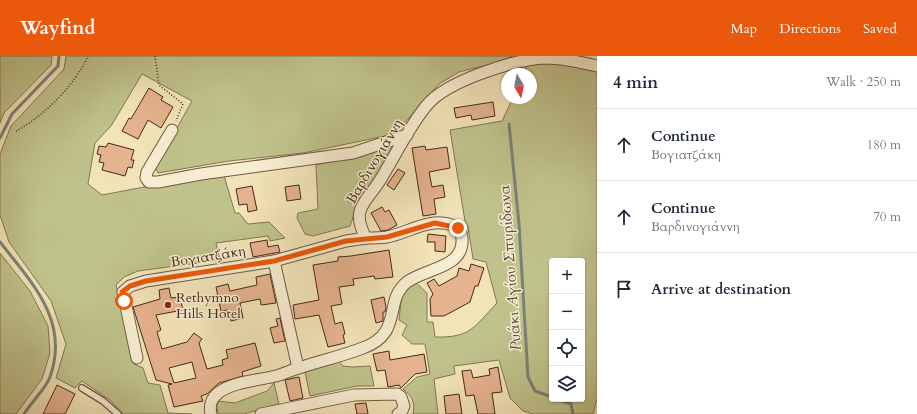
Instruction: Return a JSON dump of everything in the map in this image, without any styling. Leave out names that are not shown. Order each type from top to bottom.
[{"type":"street","name":"Βαρδινογιάννη","points":[[366,238],[358,220],[361,206],[378,184],[426,105],[440,91],[459,82],[517,62],[544,58],[562,59],[597,66]]},
{"type":"street","points":[[172,130],[147,172],[146,178],[149,182],[153,183],[201,174],[353,153],[407,135]]},
{"type":"street","points":[[211,414],[209,407],[211,400],[219,392],[234,386],[278,375],[342,355],[376,342],[391,323],[394,298],[407,282],[446,265],[456,258],[463,246],[462,236],[458,228],[435,223],[387,237],[366,238]]},
{"type":"street","name":"Βογιατζάκη","points":[[137,358],[122,292],[130,286],[167,277],[274,261],[346,241],[366,238]]},
{"type":"street","points":[[274,261],[298,368]]},
{"type":"street","points":[[261,414],[354,395],[397,394],[401,397],[404,406],[401,413],[398,414]]},
{"type":"lane","points":[[82,388],[103,401],[118,414]]},
{"type":"path","points":[[16,131],[30,123],[58,99],[85,64],[88,56]]},
{"type":"path","points":[[155,56],[159,85],[183,104],[172,130]]},
{"type":"green space","points":[[0,56],[52,56],[51,65],[4,113],[0,123]]},
{"type":"green space","points":[[66,56],[513,56],[491,64],[459,72],[439,84],[401,127],[385,136],[303,153],[229,161],[158,173],[155,167],[192,101],[142,74],[111,126],[95,143],[88,184],[102,195],[223,172],[235,213],[239,213],[248,224],[269,222],[285,238],[270,241],[268,236],[216,243],[220,260],[138,271],[124,277],[116,285],[134,364],[143,368],[148,383],[160,385],[168,413],[192,414],[123,414],[110,400],[82,381],[75,388],[56,378],[66,344],[51,301],[9,242],[0,215],[0,154],[11,126],[64,69]]},
{"type":"green space","points":[[560,62],[597,69],[597,399],[593,414],[533,414],[523,411],[510,398],[499,360],[454,366],[455,374],[434,379],[438,414],[413,414],[414,406],[412,400],[403,389],[417,377],[430,374],[425,344],[412,344],[402,335],[407,325],[399,320],[402,292],[415,282],[427,293],[427,322],[433,322],[435,337],[447,337],[464,333],[477,325],[497,303],[486,262],[473,259],[468,227],[465,221],[450,130],[502,121],[510,104],[537,104],[537,68],[526,68],[527,65]]},
{"type":"green space","points":[[397,144],[356,209],[350,226],[313,236],[305,234],[297,218],[298,213],[318,209],[316,165],[383,149]]},
{"type":"green space","points":[[0,253],[30,291],[48,326],[50,353],[42,379],[16,414],[0,414]]},
{"type":"green space","points":[[338,360],[343,366],[370,366],[374,386],[357,386],[310,396],[305,372]]},
{"type":"green space","points":[[274,383],[279,404],[244,414],[218,414],[218,401],[235,403],[267,391]]},
{"type":"building","points":[[149,88],[163,97],[161,100],[173,107],[161,128],[148,120],[138,139],[122,131],[129,118],[131,119]]},
{"type":"building","points":[[493,102],[495,116],[472,120],[471,115],[456,118],[454,108]]},
{"type":"building","points":[[108,143],[134,150],[131,160],[134,160],[132,168],[128,167],[125,176],[102,170],[104,163],[99,162],[101,155],[97,154],[99,146],[106,147]]},
{"type":"building","points":[[425,146],[426,150],[447,147],[450,168],[429,172],[432,187],[443,185],[445,197],[434,199],[436,214],[423,216],[412,148]]},
{"type":"building","points":[[398,169],[405,173],[394,190],[387,185]]},
{"type":"building","points":[[299,185],[301,199],[287,201],[285,187]]},
{"type":"building","points":[[252,186],[257,210],[248,212],[247,204],[239,205],[236,189]]},
{"type":"building","points":[[382,207],[385,212],[389,210],[397,225],[388,230],[381,231],[371,213]]},
{"type":"building","points":[[428,234],[446,236],[445,252],[435,251],[435,242],[427,242]]},
{"type":"building","points":[[267,240],[268,247],[278,245],[280,252],[253,257],[250,243]]},
{"type":"building","points":[[389,250],[393,277],[375,279],[374,276],[353,279],[354,285],[339,287],[342,304],[331,306],[335,324],[342,322],[345,334],[343,335],[345,343],[328,347],[319,315],[295,319],[293,305],[319,300],[313,265],[338,261],[338,257]]},
{"type":"building","points":[[471,264],[484,268],[478,286],[475,286],[470,302],[444,316],[431,316],[430,299],[433,294],[427,283],[434,279],[439,286],[457,276],[459,268],[469,271]]},
{"type":"building","points":[[270,274],[276,303],[261,305],[260,299],[240,303],[243,318],[231,321],[228,310],[221,311],[216,287],[228,284],[230,291],[257,285],[256,277]]},
{"type":"building","points":[[169,288],[171,298],[180,297],[183,310],[156,315],[161,330],[157,332],[162,349],[187,342],[194,333],[202,339],[199,343],[207,369],[223,365],[222,360],[228,358],[226,350],[255,343],[261,366],[242,372],[243,376],[219,383],[207,394],[201,396],[203,401],[174,407],[168,385],[172,384],[156,380],[133,307],[160,299],[159,290]],"holes":[[[192,362],[196,378],[174,383],[169,368]]]},
{"type":"building","points":[[384,297],[386,307],[385,312],[383,312],[383,321],[376,323],[371,300]]},
{"type":"building","points":[[280,318],[285,341],[274,343],[270,328],[278,326],[276,319]]},
{"type":"building","points":[[389,351],[390,360],[424,354],[427,372],[415,374],[401,388],[399,385],[388,387],[385,370],[377,371],[373,354]]},
{"type":"building","points":[[498,367],[502,392],[492,393],[495,414],[478,414],[474,395],[466,396],[462,371],[471,370],[473,378],[490,375],[489,369]]},
{"type":"building","points":[[299,377],[303,398],[290,401],[285,380]]},
{"type":"building","points":[[57,385],[75,394],[65,414],[43,414]]},
{"type":"building","points":[[459,394],[462,414],[446,414],[444,396]]},
{"type":"building","points":[[366,403],[368,414],[357,414],[355,404]]},
{"type":"waterway","points":[[0,138],[12,114],[58,66],[59,56]]},
{"type":"waterway","name":"Ρυάκι Αγίου Σπυρίδωνα","points":[[509,124],[519,224],[528,377],[535,391],[549,396]]},
{"type":"waterway","points":[[0,242],[35,288],[51,320],[55,338],[55,357],[48,382],[24,414]]},
{"type":"waterway","name":"Ρυάκι Αγίου Σπυρίδωνα","points":[[565,402],[571,404],[573,414]]},
{"type":"place","name":"Rethymno Hills Hotel","points":[[168,305]]},
{"type":"route","points":[[124,301],[122,292],[130,286],[146,281],[274,261],[346,241],[387,237],[420,226],[435,223],[450,225],[458,228]]}]
